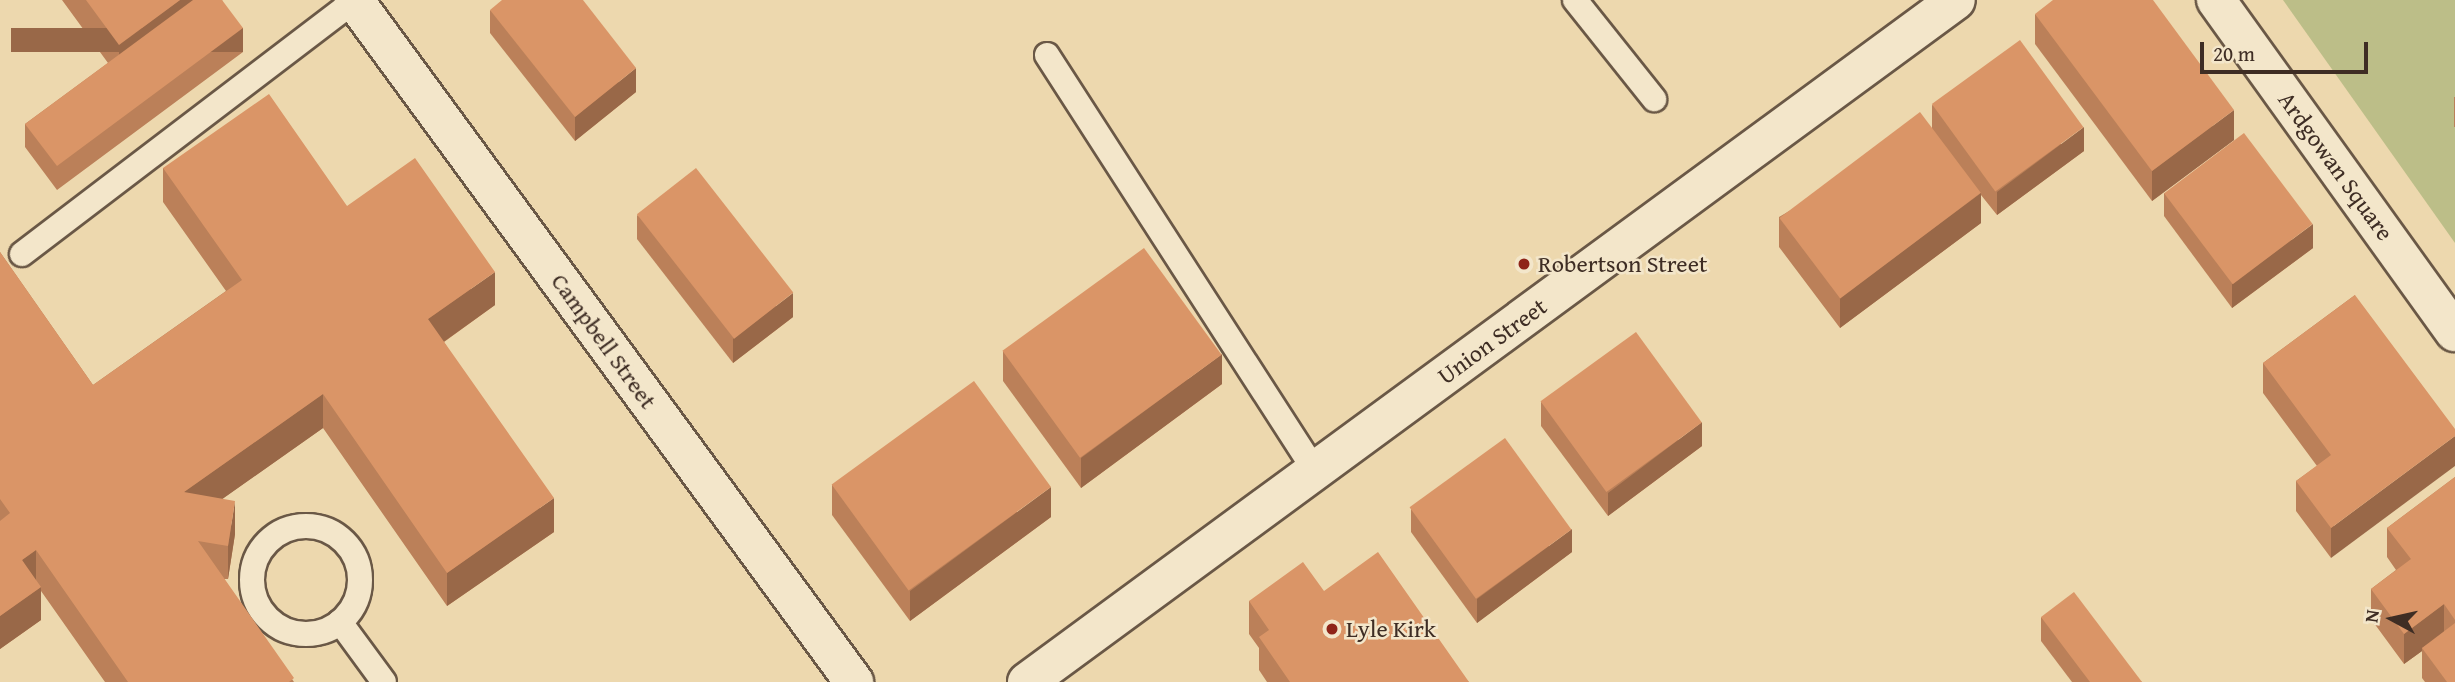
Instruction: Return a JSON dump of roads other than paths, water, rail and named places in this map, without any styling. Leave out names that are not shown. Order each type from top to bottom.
[{"type":"street","name":"Campbell Street","points":[[354,0],[854,682]]},
{"type":"street","name":"Union Street","points":[[1027,682],[1956,0]]},
{"type":"street","name":"Ardgowan Square","points":[[2216,0],[2455,332]]},
{"type":"lane","points":[[22,254],[354,0]]},
{"type":"lane","points":[[1575,0],[1654,99]]},
{"type":"lane","points":[[1047,55],[1315,471]]},
{"type":"lane","points":[[295,526],[316,526],[336,533],[351,548],[359,568],[360,590],[352,610],[340,622],[317,633],[296,634],[276,626],[261,611],[253,591],[252,569],[260,550],[275,535],[295,526]]},
{"type":"lane","points":[[340,622],[384,682]]},
{"type":"place","name":"Robertson Street","points":[[1524,264]]},
{"type":"place","name":"Lyle Kirk","points":[[1332,629]]}]
